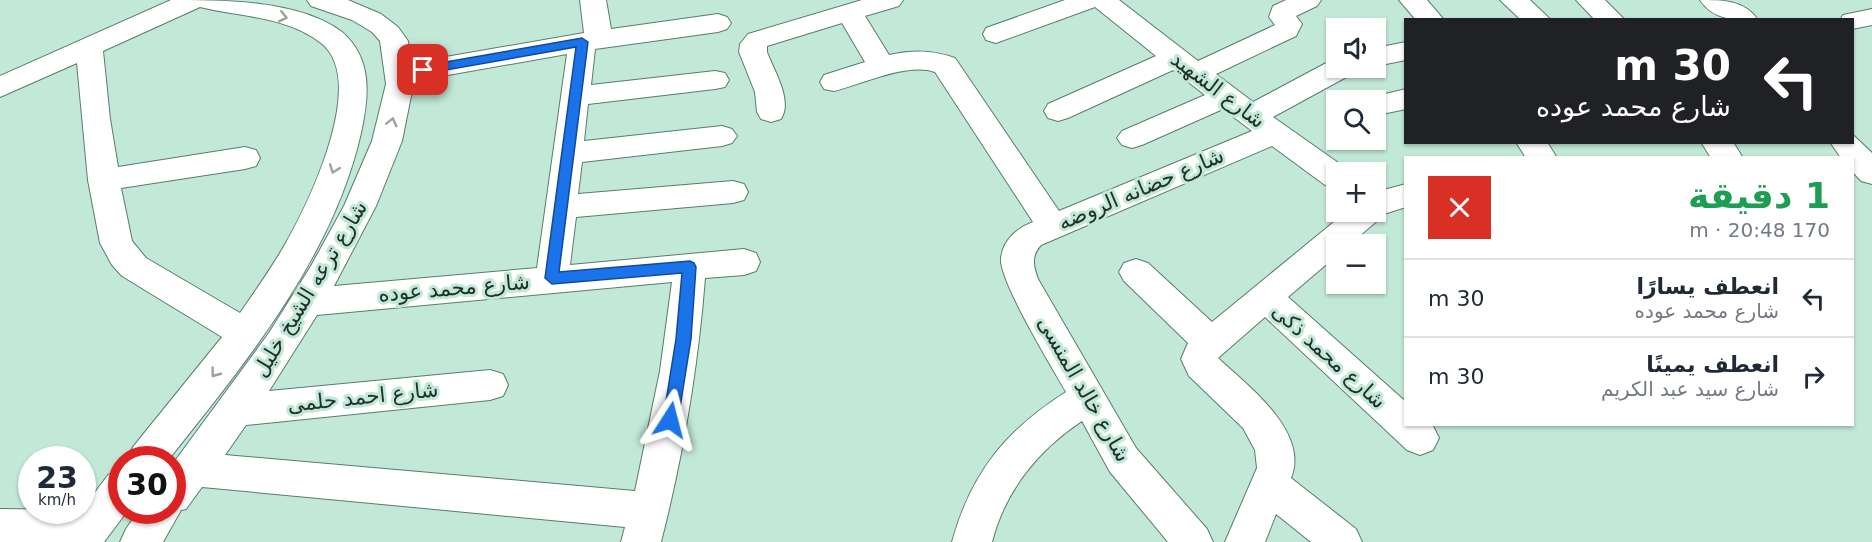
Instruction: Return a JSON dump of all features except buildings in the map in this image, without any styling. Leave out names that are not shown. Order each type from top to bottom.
[{"type":"street","points":[[0,87],[193,0]]},
{"type":"street","name":"شارع ترعه الشيخ خليل","points":[[186,479],[236,410],[307,302],[367,195],[383,156],[393,121],[400,74],[394,40],[374,21],[347,8],[320,0]]},
{"type":"street","points":[[552,278],[576,96],[591,41],[593,0]]},
{"type":"street","points":[[771,112],[769,92],[753,52],[754,44],[762,37],[890,0]]},
{"type":"street","points":[[1058,111],[1287,30],[1290,27],[1282,17],[1282,12],[1308,0]]},
{"type":"street","points":[[1412,0],[1429,18]]},
{"type":"street","points":[[1514,0],[1536,18]]},
{"type":"street","points":[[1589,0],[1610,18]]},
{"type":"street","points":[[1713,0],[1741,18]]},
{"type":"street","name":"شارع ترعه الشيخ خليل","points":[[157,446],[245,334],[290,264],[328,188],[349,123],[354,92],[351,65],[345,51],[319,28],[302,21],[222,1]]},
{"type":"street","points":[[996,34],[1108,2]]},
{"type":"street","name":"شارع الشهيد","points":[[1108,2],[1226,97],[1326,170]]},
{"type":"street","points":[[849,12],[883,68]]},
{"type":"street","points":[[1854,21],[1872,17]]},
{"type":"street","points":[[400,74],[591,41],[718,23]]},
{"type":"street","points":[[89,46],[103,180],[117,243],[124,256],[134,267],[161,285],[245,334]]},
{"type":"street","points":[[1386,55],[1404,51]]},
{"type":"street","points":[[834,82],[919,59],[938,61],[945,65],[1053,226]]},
{"type":"street","name":"شارع حضانه الروضه","points":[[1016,254],[1021,244],[1030,236],[1263,125],[1326,78]]},
{"type":"street","points":[[576,96],[716,80]]},
{"type":"street","points":[[1132,138],[1226,97]]},
{"type":"street","points":[[568,153],[722,136]]},
{"type":"street","points":[[1847,144],[1872,173]]},
{"type":"street","points":[[103,180],[245,158]]},
{"type":"street","points":[[1854,183],[1872,183]]},
{"type":"street","points":[[561,207],[733,192]]},
{"type":"street","points":[[1386,202],[1404,196]]},
{"type":"street","points":[[1245,542],[1276,468],[1274,450],[1268,433],[1256,417],[1202,365],[1201,351],[1355,222]]},
{"type":"street","name":"شارع خالد المنسى","points":[[1016,254],[1016,267],[1024,284],[1123,460],[1193,542]]},
{"type":"street","name":"شارع محمد عوده","points":[[307,302],[744,262]]},
{"type":"street","points":[[186,483],[645,526],[670,420],[682,350],[690,267]]},
{"type":"street","points":[[1136,272],[1210,342]]},
{"type":"street","name":"شارع محمد ذكى","points":[[1265,297],[1404,423]]},
{"type":"street","name":"شارع احمد حلمى","points":[[236,410],[490,385]]},
{"type":"street","points":[[972,542],[975,529],[1002,474],[1040,430],[1087,398]]},
{"type":"street","name":"شارع محمد ذكى","points":[[1407,426],[1420,438]]},
{"type":"street","points":[[1269,484],[1342,542]]},
{"type":"street","points":[[0,528],[85,535],[108,506]]},
{"type":"street","points":[[140,542],[152,524]]},
{"type":"route","points":[[423,70],[582,42],[552,278],[690,267],[683,339],[670,420]]}]
